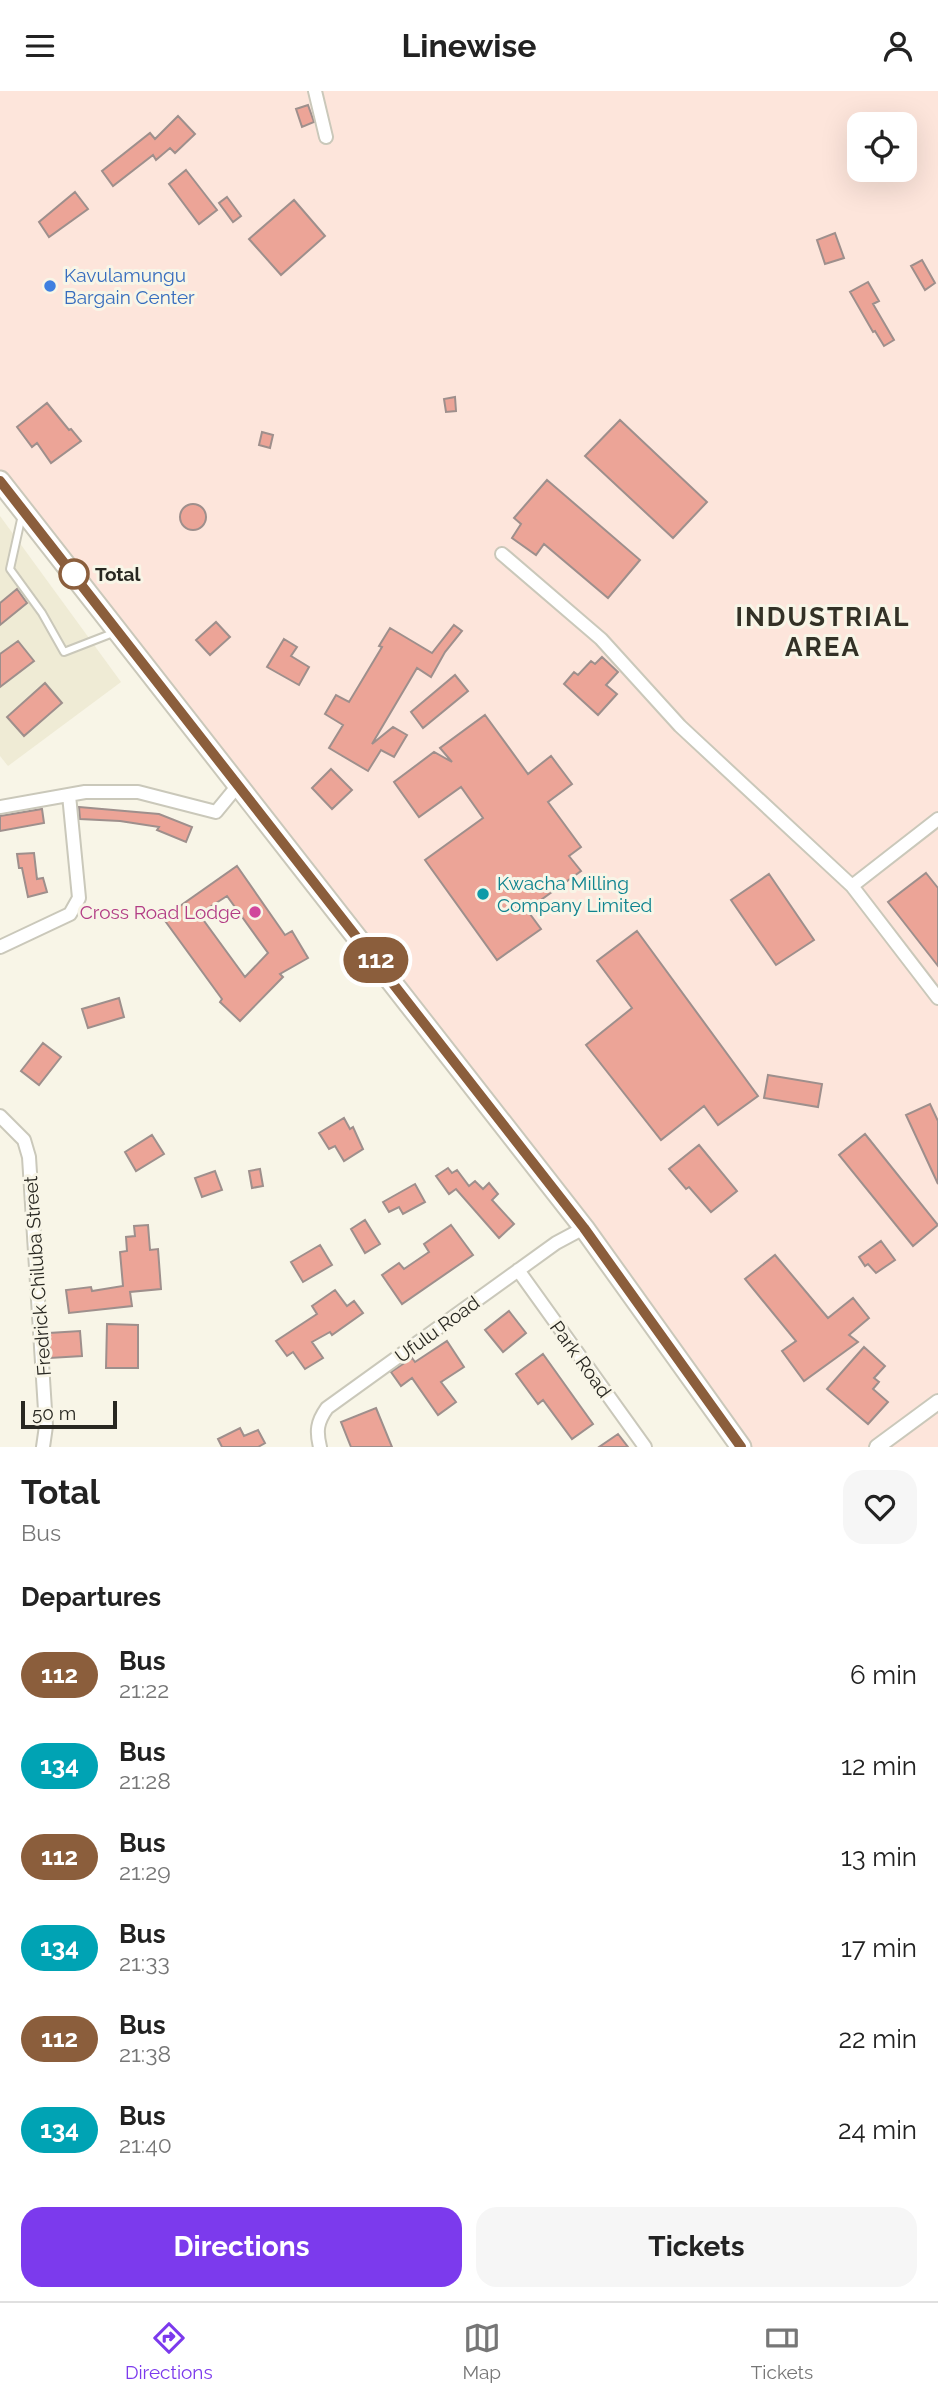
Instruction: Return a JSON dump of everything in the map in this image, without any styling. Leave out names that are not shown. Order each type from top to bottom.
[{"type":"highway","points":[[0,481],[584,1228],[741,1447]]},
{"type":"street","points":[[315,91],[326,137]]},
{"type":"street","points":[[502,554],[601,639],[680,726],[852,886],[938,998]]},
{"type":"street","points":[[0,807],[85,792],[138,792],[216,812],[239,784]]},
{"type":"street","points":[[0,947],[70,914],[79,898],[69,795]]},
{"type":"street","points":[[852,886],[938,819]]},
{"type":"street","name":"Fredrick Chiluba Street","points":[[0,1116],[24,1140],[29,1157],[46,1426],[43,1447]]},
{"type":"street","name":"Ufulu Road","points":[[320,1447],[318,1419],[327,1408],[556,1243],[584,1228]]},
{"type":"street","name":"Park Road","points":[[518,1271],[645,1447]]},
{"type":"street","points":[[877,1447],[938,1402]]},
{"type":"lane","points":[[23,510],[10,569],[42,613],[64,652],[118,631]]},
{"type":"shaded area","name":"INDUSTRIAL AREA","points":[[0,91],[938,91],[938,1447],[735,1447],[608,1262],[0,482]]},
{"type":"shaded area","points":[[0,516],[121,682],[8,766],[0,756]]},
{"type":"building","points":[[308,105],[314,122],[302,127],[296,109]]},
{"type":"building","points":[[178,116],[195,134],[175,153],[170,148],[156,160],[153,155],[113,186],[102,171],[150,133],[155,139]]},
{"type":"building","points":[[186,170],[217,210],[199,224],[169,184]]},
{"type":"building","points":[[75,192],[88,209],[49,237],[39,222]]},
{"type":"building","points":[[227,197],[241,216],[233,222],[219,203]]},
{"type":"building","points":[[294,200],[325,236],[281,275],[249,239]]},
{"type":"building","points":[[835,233],[844,258],[825,264],[817,240]]},
{"type":"building","points":[[922,260],[935,283],[925,290],[911,266]]},
{"type":"building","points":[[868,282],[879,301],[873,304],[894,340],[884,346],[850,292]]},
{"type":"building","points":[[455,397],[456,411],[446,412],[444,399]]},
{"type":"building","points":[[47,403],[81,441],[51,463],[37,443],[32,447],[17,427]]},
{"type":"building","points":[[620,420],[707,502],[673,538],[585,456]]},
{"type":"building","points":[[262,432],[273,435],[270,448],[259,445]]},
{"type":"building","points":[[547,480],[640,560],[608,598],[544,544],[536,555],[512,538],[521,524],[514,518]]},
{"type":"building","points":[[193,504],[202,508],[206,517],[202,526],[193,530],[184,526],[180,517],[184,508]]},
{"type":"building","points":[[17,589],[27,603],[0,625],[0,603]]},
{"type":"building","points":[[216,622],[230,637],[210,655],[196,640]]},
{"type":"building","points":[[454,625],[462,631],[445,652],[431,677],[417,668],[372,744],[393,727],[407,735],[394,757],[381,750],[368,771],[329,748],[343,725],[325,714],[336,695],[349,702],[382,647],[379,646],[390,628],[432,653]]},
{"type":"building","points":[[284,639],[297,647],[291,656],[309,667],[299,685],[267,667]]},
{"type":"building","points":[[18,641],[34,661],[0,687],[0,654]]},
{"type":"building","points":[[602,657],[618,672],[606,685],[617,694],[598,715],[564,684],[574,672],[578,675],[591,661],[595,664]]},
{"type":"building","points":[[455,675],[468,691],[423,728],[411,712]]},
{"type":"building","points":[[45,683],[62,703],[24,736],[7,717]]},
{"type":"building","points":[[485,715],[528,774],[551,756],[572,784],[548,802],[581,847],[569,856],[581,871],[527,910],[541,929],[497,960],[425,860],[483,818],[461,787],[419,817],[394,782],[434,752],[452,762],[440,748]]},
{"type":"building","points":[[331,769],[352,790],[332,809],[312,788]]},
{"type":"building","points":[[79,807],[159,814],[192,827],[186,842],[157,830],[159,827],[80,819]]},
{"type":"building","points":[[42,809],[44,823],[0,831],[0,816]]},
{"type":"building","points":[[34,853],[37,879],[43,878],[47,892],[28,897],[17,854]]},
{"type":"building","points":[[237,866],[285,935],[292,931],[308,958],[280,974],[283,977],[240,1021],[220,1002],[222,999],[163,918]],"holes":[[[227,896],[268,953],[245,977],[199,914]]]},
{"type":"building","points":[[926,873],[938,888],[938,966],[888,902]]},
{"type":"building","points":[[769,874],[814,940],[776,965],[731,900]]},
{"type":"building","points":[[637,931],[758,1096],[718,1125],[704,1106],[661,1140],[586,1045],[632,1008],[597,961]]},
{"type":"building","points":[[119,998],[124,1017],[88,1028],[82,1009]]},
{"type":"building","points":[[43,1043],[61,1057],[39,1085],[21,1071]]},
{"type":"building","points":[[768,1075],[822,1084],[818,1107],[764,1098]]},
{"type":"building","points":[[930,1104],[938,1121],[938,1184],[906,1115]]},
{"type":"building","points":[[344,1118],[350,1129],[353,1127],[363,1149],[344,1161],[335,1146],[329,1149],[319,1133]]},
{"type":"building","points":[[865,1134],[938,1225],[913,1246],[839,1155]]},
{"type":"building","points":[[152,1135],[164,1154],[136,1171],[125,1152]]},
{"type":"building","points":[[699,1145],[737,1191],[711,1212],[669,1169]]},
{"type":"building","points":[[448,1168],[452,1173],[457,1170],[469,1186],[475,1181],[483,1189],[489,1183],[498,1194],[492,1200],[514,1224],[499,1238],[456,1189],[449,1194],[436,1176]]},
{"type":"building","points":[[260,1169],[263,1186],[252,1188],[249,1171]]},
{"type":"building","points":[[215,1171],[222,1190],[202,1197],[195,1178]]},
{"type":"building","points":[[415,1184],[425,1202],[403,1214],[399,1207],[389,1212],[383,1202]]},
{"type":"building","points":[[365,1220],[380,1244],[365,1253],[351,1229]]},
{"type":"building","points":[[148,1225],[150,1250],[158,1249],[161,1289],[130,1292],[132,1306],[69,1313],[66,1290],[91,1287],[92,1291],[123,1286],[120,1252],[127,1251],[126,1237],[135,1236],[134,1226]]},
{"type":"building","points":[[451,1225],[473,1255],[402,1304],[382,1275],[399,1263],[404,1269],[429,1252],[424,1244]]},
{"type":"building","points":[[881,1241],[895,1260],[876,1273],[868,1264],[865,1266],[859,1257]]},
{"type":"building","points":[[320,1245],[332,1265],[303,1282],[291,1262]]},
{"type":"building","points":[[775,1255],[828,1318],[853,1298],[869,1318],[849,1335],[858,1342],[804,1381],[782,1351],[796,1341],[745,1279]]},
{"type":"building","points":[[335,1290],[347,1306],[354,1301],[363,1313],[332,1335],[330,1332],[312,1342],[323,1358],[305,1369],[293,1352],[287,1356],[276,1341],[317,1314],[312,1306]]},
{"type":"building","points":[[509,1311],[526,1333],[503,1352],[485,1330]]},
{"type":"building","points":[[107,1324],[138,1325],[138,1368],[106,1368]]},
{"type":"building","points":[[80,1331],[82,1356],[50,1358],[49,1333]]},
{"type":"building","points":[[447,1341],[464,1367],[441,1382],[456,1402],[438,1415],[412,1378],[401,1386],[391,1372],[412,1358],[415,1362]]},
{"type":"building","points":[[864,1347],[885,1366],[874,1378],[879,1382],[873,1389],[888,1402],[868,1424],[827,1389]]},
{"type":"building","points":[[543,1354],[593,1424],[572,1439],[543,1400],[538,1404],[516,1374]]},
{"type":"building","points":[[376,1408],[392,1447],[351,1447],[341,1422]]},
{"type":"building","points":[[240,1428],[244,1436],[258,1430],[265,1443],[258,1447],[222,1447],[218,1439]]},
{"type":"building","points":[[618,1434],[628,1447],[599,1447]]},
{"type":"bus line","name":"112","points":[[0,481],[584,1228],[741,1447]]},
{"type":"place","name":"Kavulamungu Bargain Center","points":[[50,286]]},
{"type":"place","name":"Total","points":[[74,574]]},
{"type":"place","name":"Kwacha Milling Company Limited","points":[[483,894]]},
{"type":"place","name":"Cross Road Lodge","points":[[255,912]]},
{"type":"district","name":"INDUSTRIAL AREA","points":[[823,632]]}]
